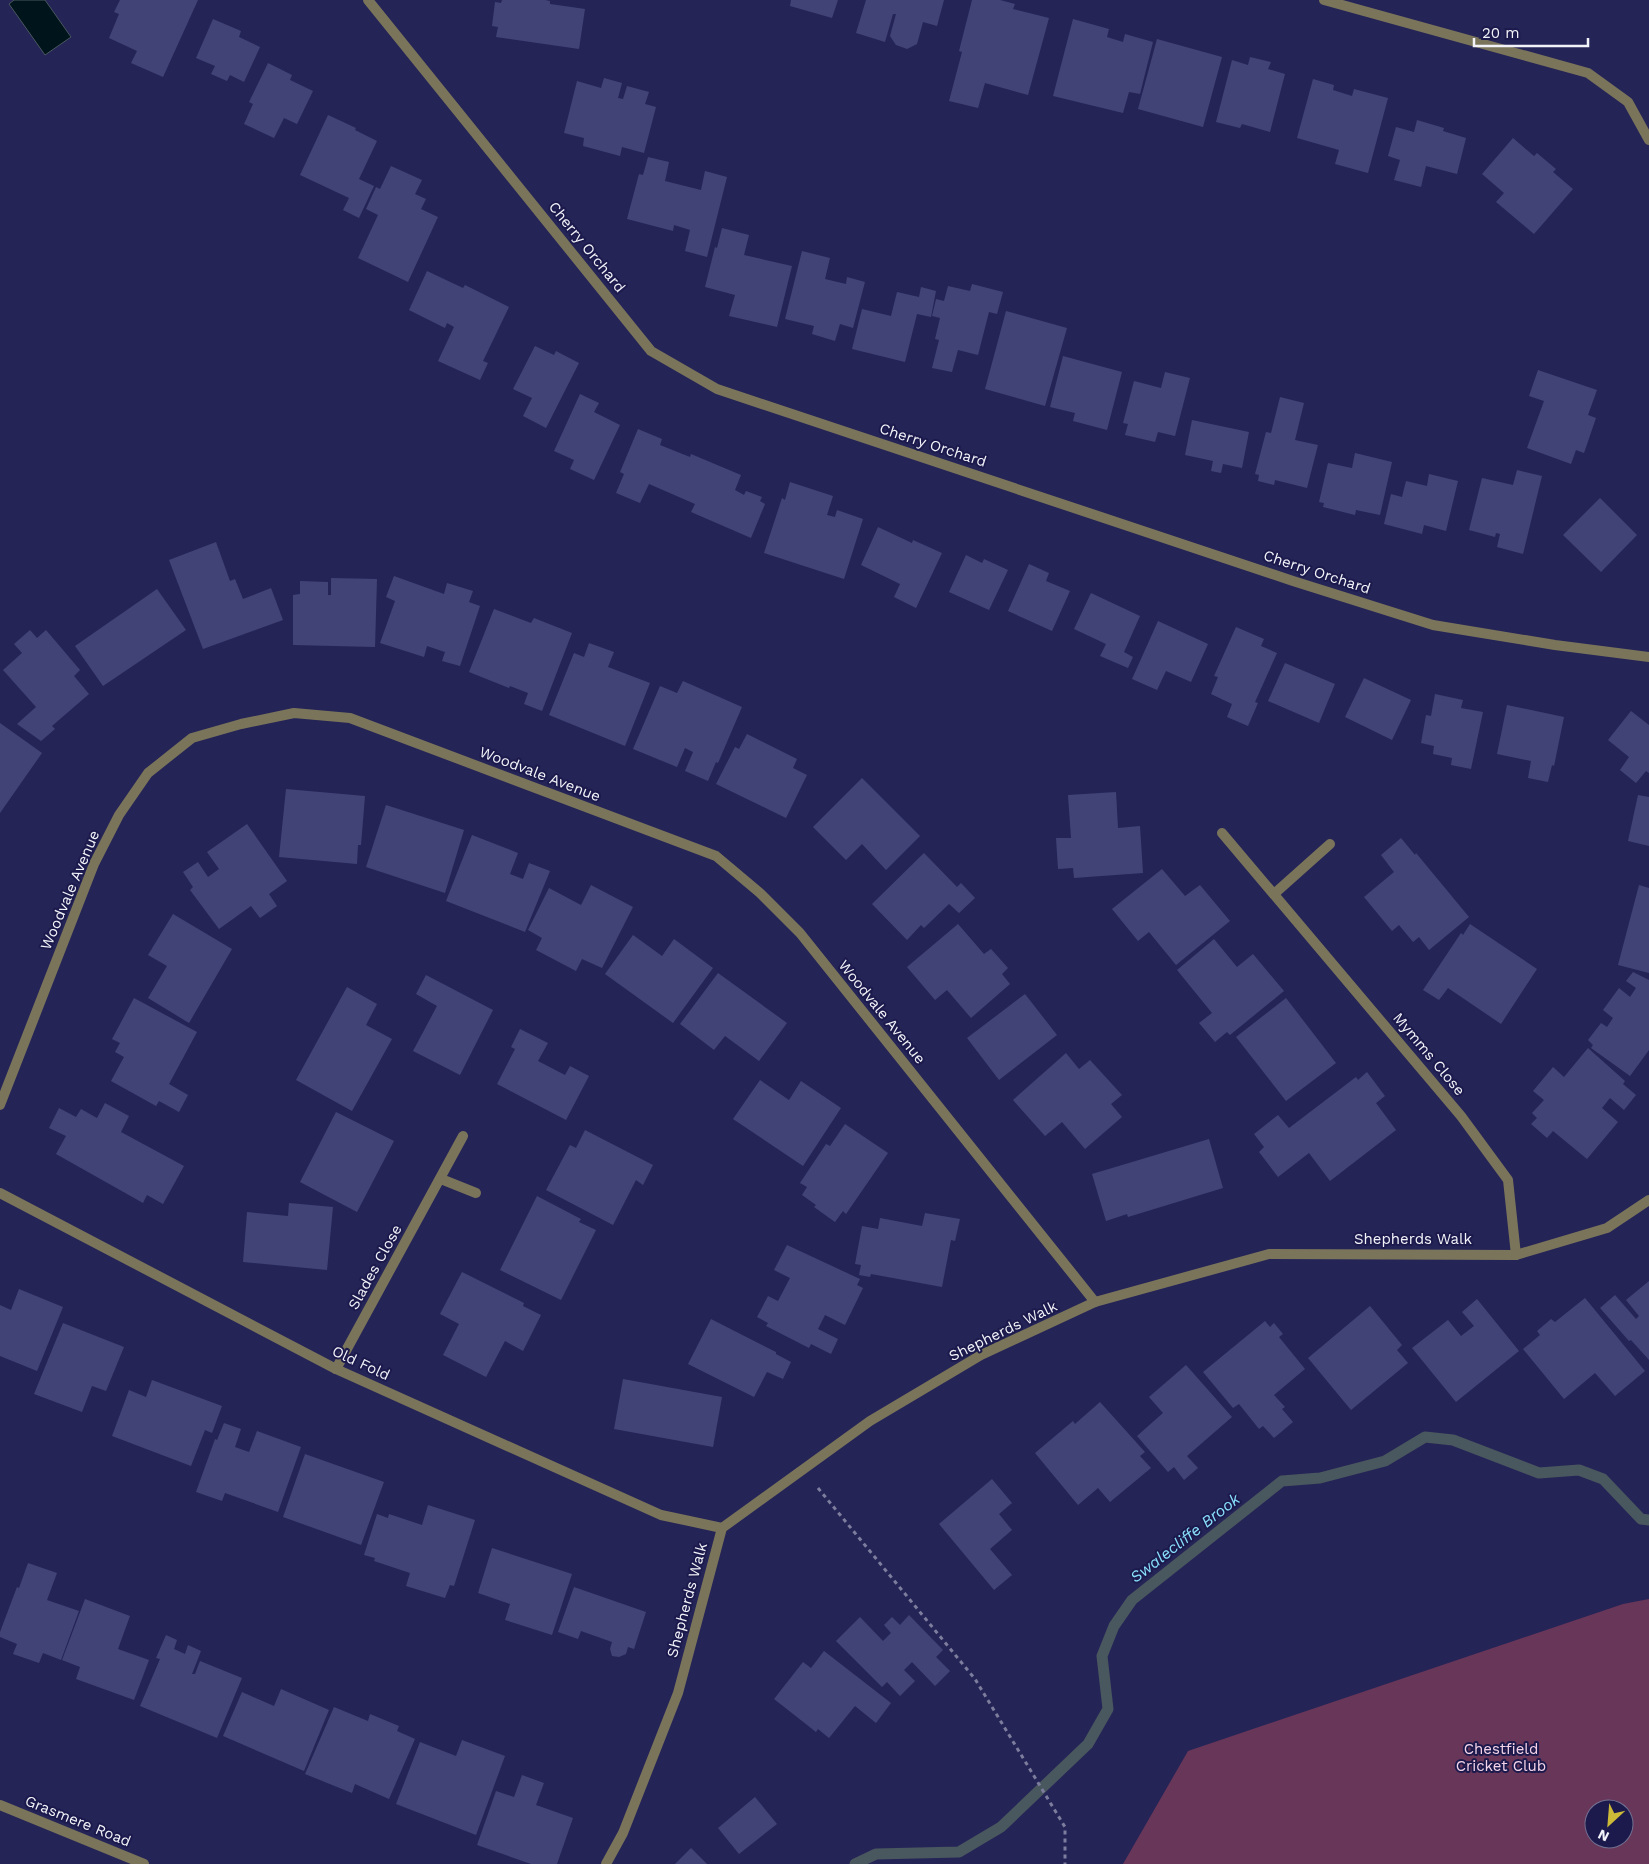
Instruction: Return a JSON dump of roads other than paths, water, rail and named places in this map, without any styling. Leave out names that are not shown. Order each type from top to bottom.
[{"type":"street","name":"Cherry Orchard","points":[[368,0],[651,351],[717,389],[1293,581],[1434,625],[1555,645],[1649,657]]},
{"type":"street","points":[[1324,0],[1588,73],[1628,102],[1649,140]]},
{"type":"street","name":"Woodvale Avenue","points":[[0,1105],[94,864],[119,814],[148,773],[192,738],[241,724],[294,713],[350,718],[716,856],[760,893],[800,933],[1095,1302]]},
{"type":"street","name":"Mymms Close","points":[[1222,833],[1462,1116],[1508,1180],[1516,1255]]},
{"type":"street","points":[[1274,894],[1330,844]]},
{"type":"street","name":"Slades Close","points":[[336,1369],[463,1136]]},
{"type":"street","points":[[441,1179],[476,1193]]},
{"type":"street","name":"Old Fold","points":[[0,1193],[336,1369],[661,1515],[722,1528]]},
{"type":"street","name":"Shepherds Walk","points":[[606,1864],[623,1833],[678,1693],[722,1528],[870,1422],[981,1355],[1095,1302],[1269,1254],[1516,1255],[1607,1228],[1649,1200]]},
{"type":"street","name":"Grasmere Road","points":[[0,1805],[144,1864]]},
{"type":"water","points":[[14,0],[45,0],[71,37],[45,55],[9,4]]},
{"type":"waterway","name":"Swalecliffe Brook","points":[[855,1864],[876,1854],[959,1852],[1001,1827],[1088,1744],[1108,1709],[1102,1656],[1114,1626],[1132,1600],[1282,1481],[1320,1478],[1385,1461],[1425,1437],[1453,1440],[1539,1473],[1579,1470],[1603,1479],[1641,1519],[1649,1520]]},
{"type":"park label","name":"Chestfield Cricket Club","points":[[1501,1758]]}]
